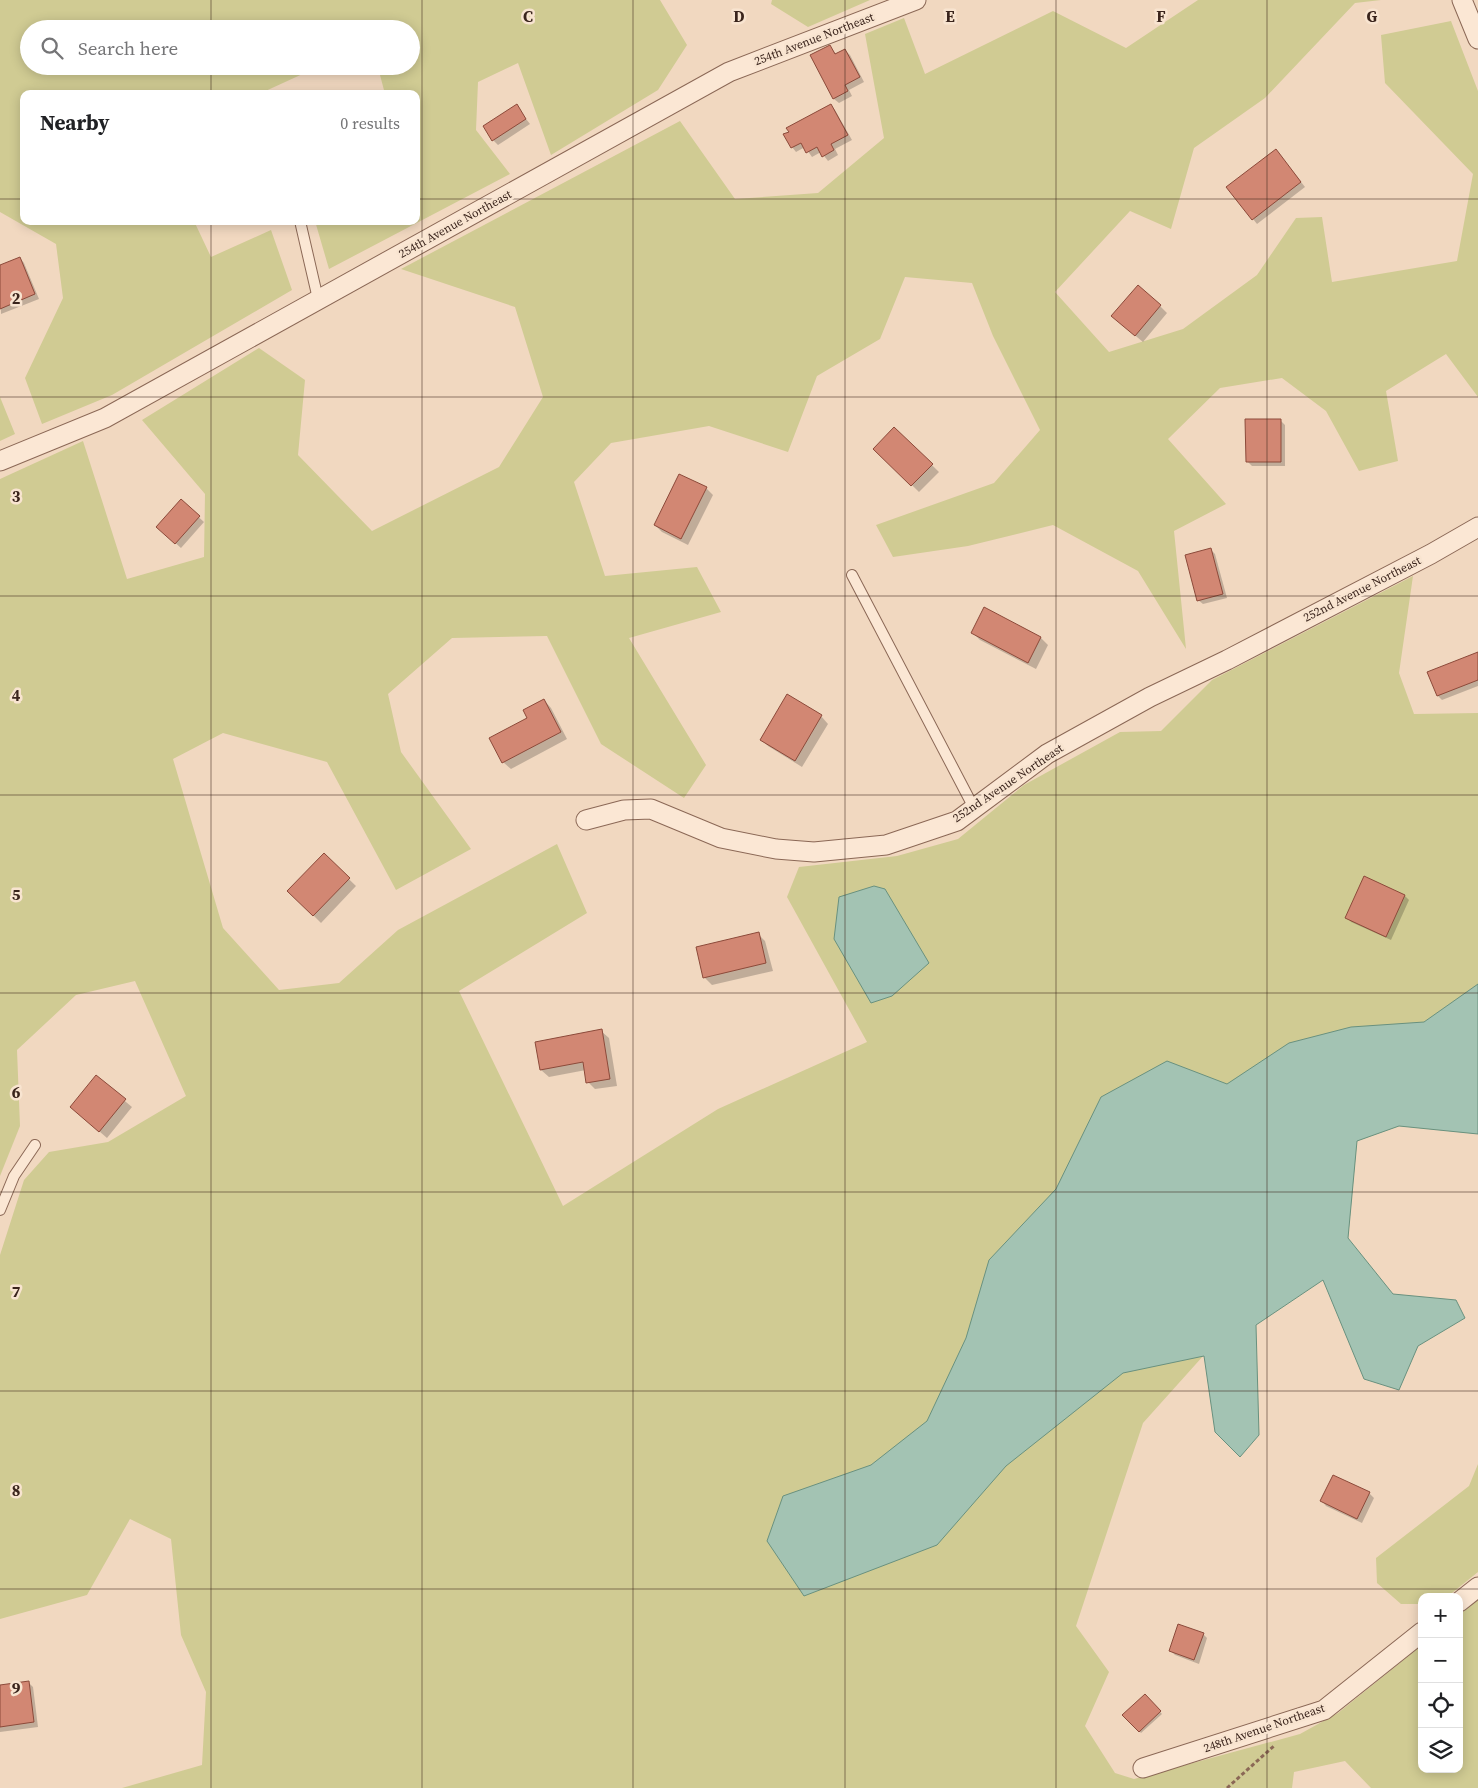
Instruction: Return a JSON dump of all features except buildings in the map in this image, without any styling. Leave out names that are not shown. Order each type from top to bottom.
[{"type":"street","name":"254th Avenue Northeast","points":[[0,461],[105,418],[729,72],[916,0]]},
{"type":"street","points":[[1462,0],[1478,39]]},
{"type":"street","name":"252nd Avenue Northeast","points":[[586,820],[624,810],[651,808],[721,838],[776,849],[814,852],[886,845],[957,821],[1047,754],[1150,696],[1227,660],[1478,527]]},
{"type":"street","points":[[1463,1599],[1478,1587]]},
{"type":"street","name":"248th Avenue Northeast","points":[[1143,1768],[1324,1710],[1418,1635]]},
{"type":"lane","points":[[301,225],[318,299]]},
{"type":"lane","points":[[852,575],[974,808]]},
{"type":"lane","points":[[0,1210],[14,1176],[35,1145]]},
{"type":"path","points":[[1227,1788],[1281,1740]]},
{"type":"shaded area","points":[[0,0],[660,0],[687,45],[658,90],[551,155],[518,63],[478,82],[476,130],[510,174],[420,221],[420,90],[384,90],[380,75],[420,75],[420,20],[20,20],[20,75],[300,75],[268,90],[20,90],[20,223],[0,212]]},
{"type":"shaded area","points":[[772,0],[870,0],[808,27],[771,4]]},
{"type":"shaded area","points":[[1198,0],[1381,0],[1355,3],[1265,98],[1194,148],[1171,229],[1130,211],[1055,292],[1109,352],[1183,329],[1257,275],[1296,218],[1322,217],[1332,282],[1457,261],[1473,174],[1385,83],[1381,35],[1451,21],[1478,91],[1478,397],[1446,354],[1386,391],[1398,461],[1359,471],[1326,411],[1282,378],[1220,388],[1168,439],[1226,504],[1174,531],[1186,649],[1138,571],[1053,525],[968,546],[893,557],[876,525],[994,483],[1040,430],[993,336],[972,283],[905,277],[880,339],[817,376],[788,452],[709,426],[611,443],[574,482],[605,576],[697,567],[721,612],[629,638],[706,765],[684,798],[601,744],[547,636],[452,638],[388,694],[401,752],[471,849],[396,890],[327,762],[223,733],[173,759],[223,928],[279,990],[339,983],[398,930],[557,844],[587,913],[459,991],[563,1206],[718,1109],[867,1042],[787,897],[799,867],[897,856],[958,839],[1024,785],[1120,732],[1161,731],[1212,680],[1413,576],[1399,673],[1414,714],[1478,713],[1478,1134],[1399,1126],[1357,1141],[1348,1238],[1204,1355],[1143,1423],[1076,1626],[1109,1672],[1085,1726],[1115,1773],[1134,1779],[1300,1734],[1338,1713],[1418,1648],[1418,1773],[1463,1773],[1463,1612],[1478,1600],[1478,1788],[1371,1788],[1345,1761],[1294,1772],[1292,1788],[122,1788],[202,1765],[206,1692],[181,1635],[171,1539],[130,1519],[87,1595],[0,1619],[0,1255],[24,1180],[49,1152],[108,1142],[186,1096],[135,981],[76,995],[17,1050],[20,1126],[0,1176],[0,479],[83,441],[127,579],[204,557],[205,494],[142,420],[259,348],[305,380],[298,455],[372,531],[499,467],[543,397],[515,307],[401,269],[680,121],[735,199],[818,193],[884,138],[865,34],[904,18],[925,74],[1053,11],[1126,48]]},
{"type":"shaded area","points":[[23,225],[196,225],[211,257],[271,230],[292,290],[112,395],[42,424],[25,378],[63,298],[56,244]]},
{"type":"shaded area","points":[[316,225],[413,225],[329,269]]},
{"type":"shaded area","points":[[0,397],[15,434],[0,441]]},
{"type":"shaded area","points":[[874,886],[885,889],[929,963],[892,996],[871,1003],[834,939],[839,897]]},
{"type":"shaded area","points":[[1478,984],[1478,1134],[1399,1126],[1357,1141],[1348,1238],[1393,1294],[1456,1300],[1465,1318],[1418,1346],[1399,1390],[1364,1379],[1323,1280],[1256,1325],[1259,1435],[1240,1457],[1215,1432],[1204,1356],[1123,1373],[1006,1466],[937,1545],[804,1596],[767,1541],[783,1496],[871,1465],[927,1421],[966,1338],[989,1260],[1056,1189],[1101,1097],[1167,1061],[1227,1084],[1289,1043],[1351,1027],[1424,1022]]},
{"type":"shaded area","points":[[1478,1464],[1478,1572],[1452,1593],[1418,1593],[1418,1604],[1401,1604],[1377,1583],[1376,1558],[1469,1486]]}]
